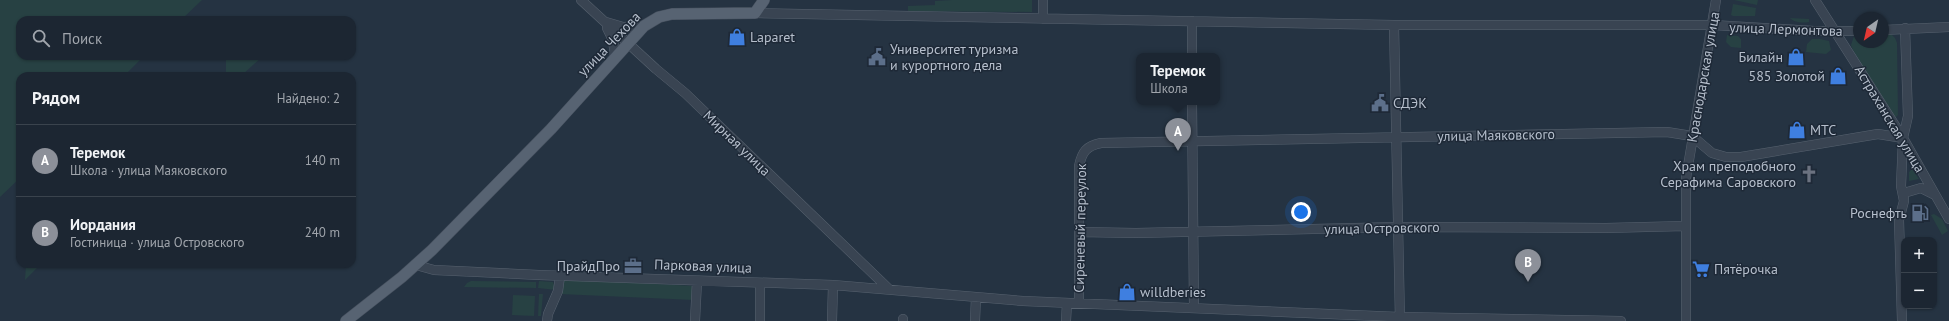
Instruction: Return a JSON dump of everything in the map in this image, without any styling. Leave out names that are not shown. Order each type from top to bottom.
[{"type":"main road","points":[[755,13],[764,0]]},
{"type":"main road","name":"улица Чехова","points":[[416,265],[551,129],[644,26],[659,17],[672,14],[755,13]]},
{"type":"main road","points":[[346,321],[416,265]]},
{"type":"street","name":"Мирная улица","points":[[581,0],[690,98],[890,290]]},
{"type":"street","points":[[1043,0],[1043,19]]},
{"type":"street","name":"Краснодарская улица","points":[[1686,321],[1686,178],[1716,0]]},
{"type":"street","name":"Астраханская улица","points":[[1815,0],[1904,138],[1949,219]]},
{"type":"street","name":"улица Чехова","points":[[755,13],[1394,25],[1713,25]]},
{"type":"street","points":[[602,20],[623,27],[644,26]]},
{"type":"street","points":[[602,20],[613,40],[615,57]]},
{"type":"street","points":[[1192,21],[1192,53]]},
{"type":"street","points":[[1394,25],[1400,319]]},
{"type":"street","name":"улица Лермонтова","points":[[1713,25],[1835,32],[1853,31]]},
{"type":"street","points":[[1889,29],[1949,27]]},
{"type":"street","points":[[1904,201],[1901,186],[1904,138],[1908,116],[1905,28]]},
{"type":"street","points":[[1192,105],[1195,232],[1194,308]]},
{"type":"street","name":"улица Маяковского","points":[[1082,153],[1091,145],[1101,143],[1667,132],[1692,136]]},
{"type":"street","points":[[1692,136],[1712,153],[1726,157],[1741,157],[1878,134],[1904,138]]},
{"type":"street","name":"Сиреневый переулок","points":[[1079,303],[1079,166],[1082,153]]},
{"type":"street","points":[[1902,321],[1899,220],[1904,201],[1904,193],[1921,188],[1935,195]]},
{"type":"street","name":"улица Островского","points":[[1079,232],[1195,232],[1398,227],[1606,228],[1685,226]]},
{"type":"street","name":"Парковая улица","points":[[416,265],[434,270],[760,284],[833,285],[1067,303],[1400,319],[1621,321]]},
{"type":"street","points":[[547,321],[548,314],[558,291],[560,276]]},
{"type":"street","points":[[695,321],[697,281]]},
{"type":"street","points":[[760,284],[760,321]]},
{"type":"street","points":[[832,321],[833,285]]},
{"type":"street","points":[[974,321],[976,297]]},
{"type":"street","name":"Сиреневый переулок","points":[[1066,321],[1067,303]]},
{"type":"green space","points":[[0,0],[202,0],[185,16],[16,16],[16,60],[140,60],[128,72],[16,72],[16,182],[0,197]]},
{"type":"green space","points":[[1032,0],[1032,12],[908,11],[908,6],[935,5],[935,1]]},
{"type":"green space","points":[[1734,0],[1758,0],[1757,5]]},
{"type":"green space","points":[[1733,4],[1756,8],[1755,16],[1731,15]]},
{"type":"green space","points":[[1790,18],[1809,19],[1809,22],[1797,22]]},
{"type":"green space","points":[[1889,34],[1895,38],[1897,43],[1898,115],[1896,117],[1893,116],[1851,45],[1853,39],[1853,48],[1889,48]]},
{"type":"green space","points":[[1727,35],[1738,36],[1741,39],[1741,48],[1731,47],[1726,42]]},
{"type":"green space","points":[[1812,39],[1829,41],[1831,50],[1826,54],[1806,52],[1807,44]]},
{"type":"green space","points":[[226,60],[259,60],[245,72],[226,72]]},
{"type":"green space","points":[[1912,169],[1919,179],[1909,181],[1909,172]]},
{"type":"green space","points":[[1934,214],[1942,219],[1948,231],[1942,235],[1931,215]]},
{"type":"green space","points":[[26,268],[37,268],[25,280]]},
{"type":"green space","points":[[562,279],[694,286],[694,300],[560,294]]},
{"type":"green space","points":[[471,281],[536,282],[536,288],[464,287]]},
{"type":"green space","points":[[539,281],[553,282],[556,290],[538,288]]},
{"type":"green space","points":[[539,294],[543,294],[541,316],[538,316]]},
{"type":"green space","points":[[513,295],[535,296],[534,316],[512,315]]},
{"type":"place","name":"Laparet","points":[[737,37]]},
{"type":"place","name":"Университет туризма и курортного дела","points":[[877,57]]},
{"type":"place","name":"Билайн","points":[[1796,57]]},
{"type":"place","name":"585 Золотой","points":[[1838,76]]},
{"type":"place","name":"СДЭК","points":[[1380,103]]},
{"type":"place","name":"МТС","points":[[1797,130]]},
{"type":"place","name":"Теремок","points":[[1178,151]]},
{"type":"place","name":"Храм преподобного Серафима Саровского","points":[[1809,174]]},
{"type":"place","name":"Роснефть","points":[[1920,213]]},
{"type":"place","name":"ПрайдПро","points":[[633,266]]},
{"type":"place","name":"Пятёрочка","points":[[1701,269]]},
{"type":"place","name":"Иордания","points":[[1528,282]]},
{"type":"place","name":"willdberies","points":[[1127,292]]}]
